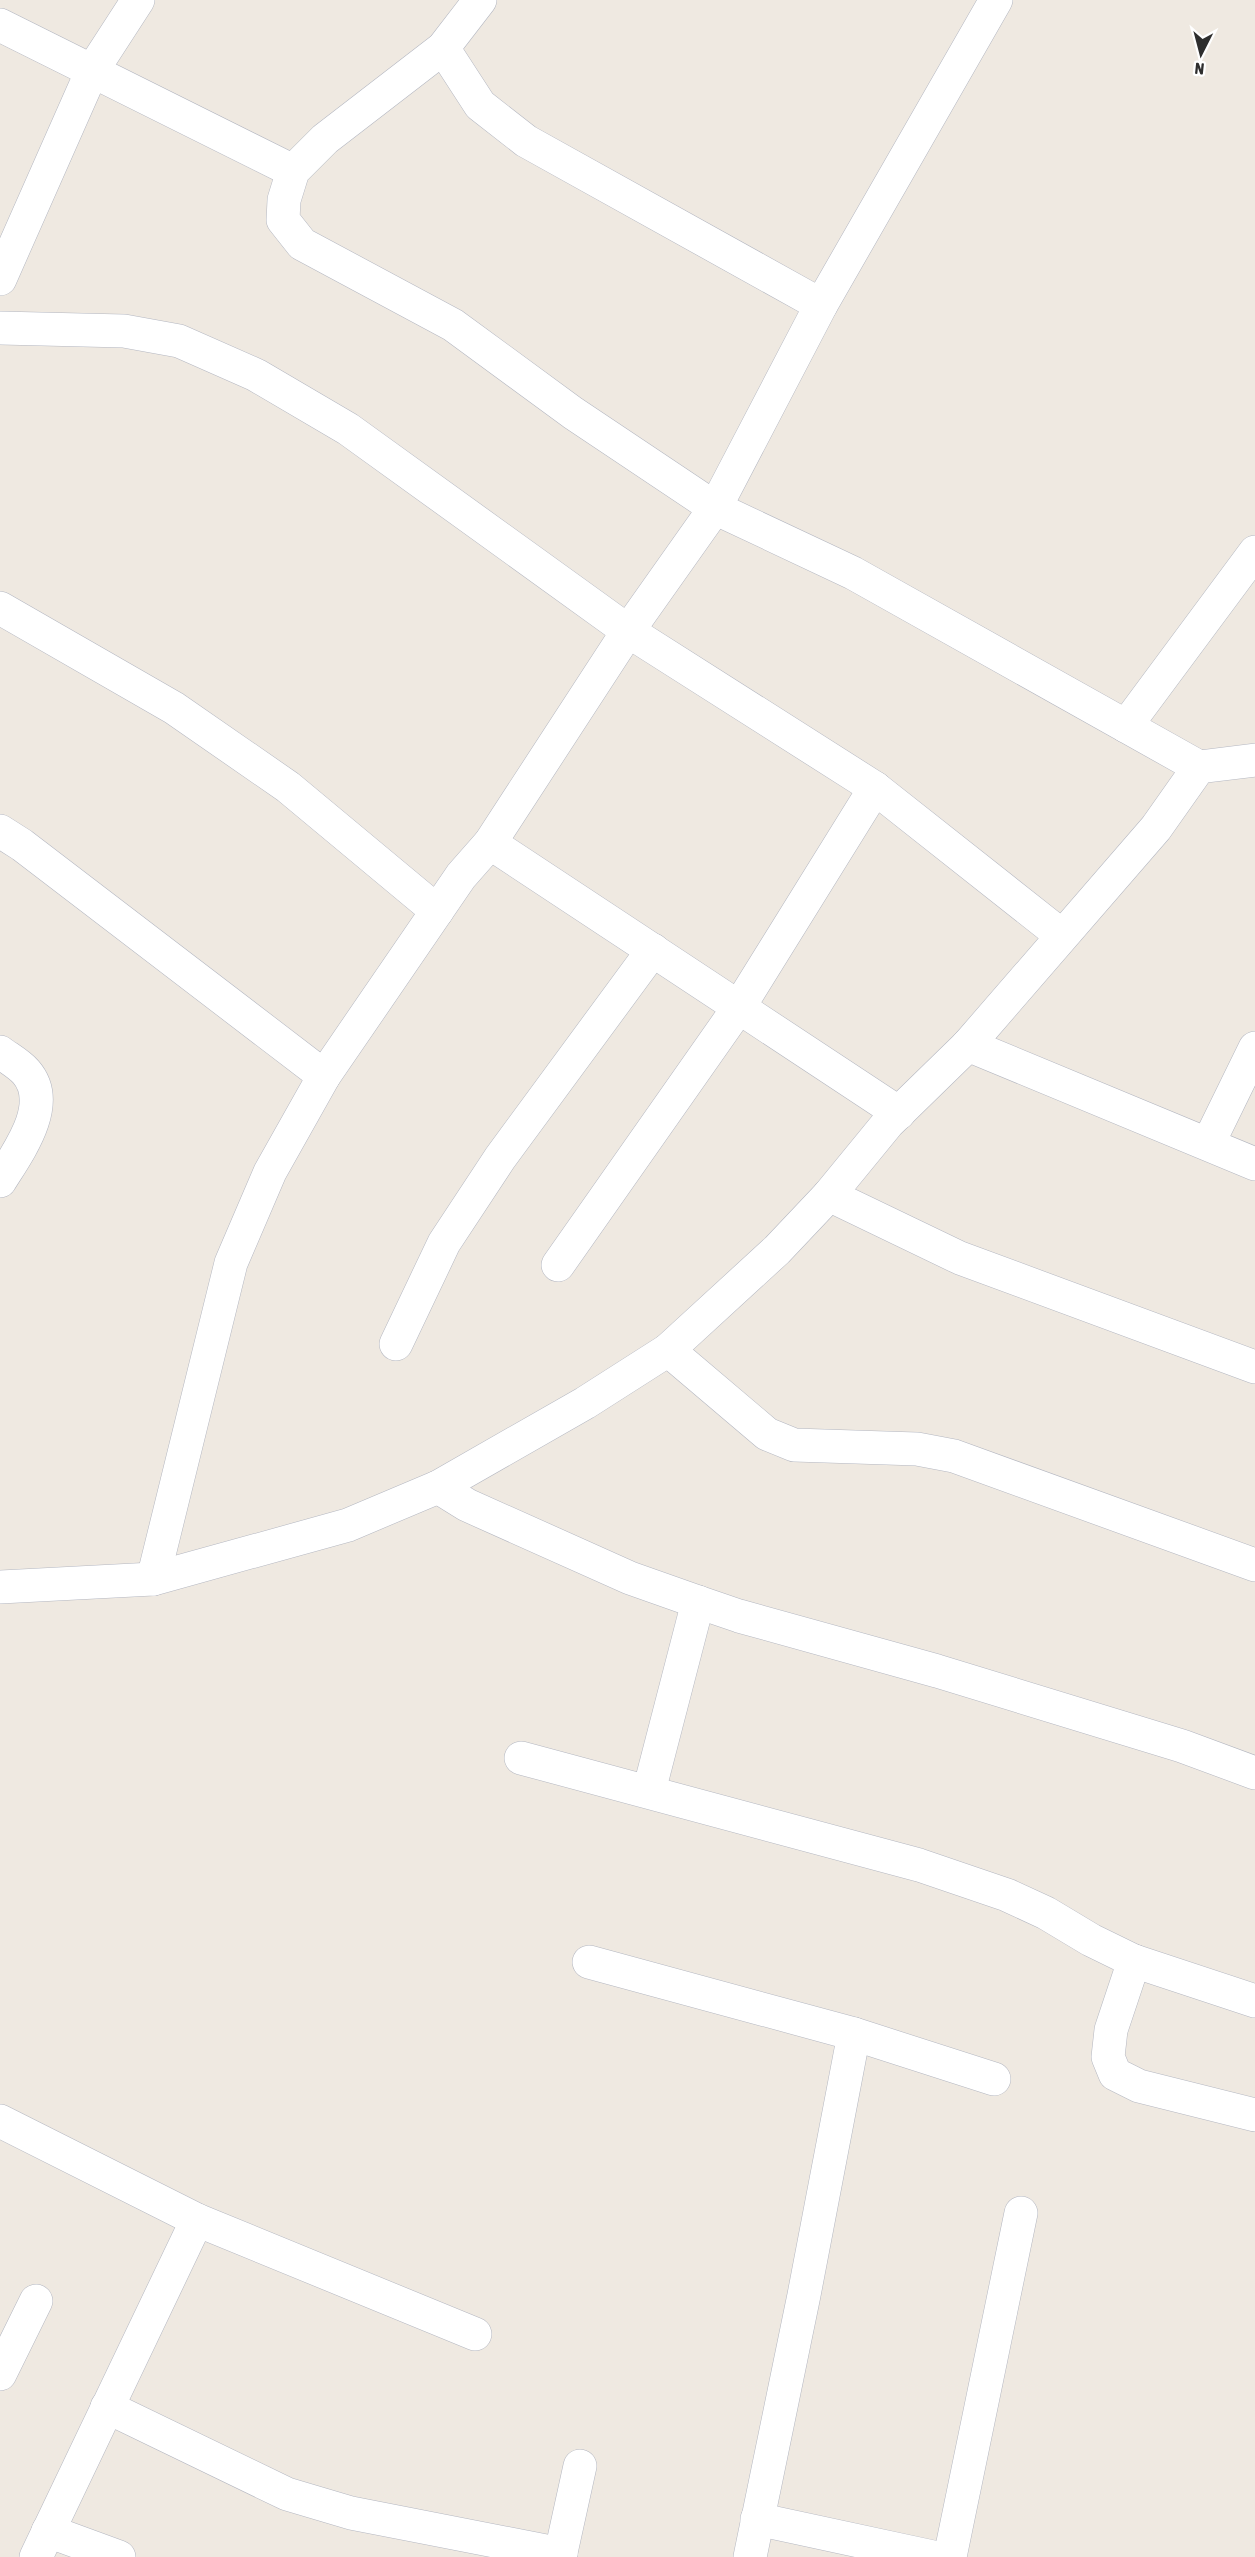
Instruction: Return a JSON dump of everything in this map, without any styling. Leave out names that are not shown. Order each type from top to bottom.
[{"type":"street","points":[[0,279],[92,71],[138,0]]},
{"type":"street","points":[[480,0],[443,48],[326,139],[293,171],[284,200],[283,220],[302,244],[453,325],[573,413],[715,508],[853,573],[1199,766],[1255,760]]},
{"type":"street","points":[[153,1579],[231,1263],[270,1172],[324,1076],[437,911],[490,843],[628,631],[715,508],[821,305],[996,0]]},
{"type":"street","points":[[0,25],[293,171]]},
{"type":"street","points":[[443,48],[480,105],[526,141],[821,305]]},
{"type":"street","points":[[0,328],[135,333],[179,342],[256,375],[348,429],[628,631],[874,788],[1061,935]]},
{"type":"street","points":[[1126,726],[1255,552]]},
{"type":"street","points":[[0,608],[174,708],[288,787],[437,911]]},
{"type":"street","points":[[0,1587],[153,1579],[348,1525],[438,1487],[585,1403],[668,1350],[777,1250],[829,1195],[899,1113],[968,1045],[1156,828],[1199,766]]},
{"type":"street","points":[[558,1265],[739,1007],[874,788]]},
{"type":"street","points":[[0,831],[22,845],[324,1076]]},
{"type":"street","points":[[490,843],[899,1113]]},
{"type":"street","points":[[396,1344],[450,1234],[500,1158],[653,950]]},
{"type":"street","points":[[968,1045],[1255,1164]]},
{"type":"street","points":[[1208,1144],[1255,1048]]},
{"type":"street","points":[[0,1052],[26,1072],[37,1094],[35,1112],[19,1149],[0,1181]]},
{"type":"street","points":[[829,1195],[960,1258],[1255,1367]]},
{"type":"street","points":[[668,1350],[767,1434],[794,1445],[917,1449],[954,1456],[1255,1565]]},
{"type":"street","points":[[438,1487],[477,1510],[630,1578],[698,1602],[937,1671],[1182,1746],[1255,1773]]},
{"type":"street","points":[[649,1791],[698,1602]]},
{"type":"street","points":[[521,1758],[919,1865],[1007,1895],[1046,1913],[1091,1941],[1134,1961],[1255,2001]]},
{"type":"street","points":[[1134,1961],[1111,2030],[1108,2057],[1115,2074],[1139,2086],[1255,2115]]},
{"type":"street","points":[[589,1962],[854,2034],[994,2079]]},
{"type":"street","points":[[750,2557],[804,2295],[854,2034]]},
{"type":"street","points":[[0,2121],[197,2220],[475,2334]]},
{"type":"street","points":[[950,2557],[1021,2213]]},
{"type":"street","points":[[119,2557],[42,2544],[197,2220]]},
{"type":"street","points":[[0,2374],[36,2301]]},
{"type":"street","points":[[107,2407],[287,2494],[351,2513],[561,2555],[580,2466]]},
{"type":"street","points":[[757,2519],[933,2557]]}]
